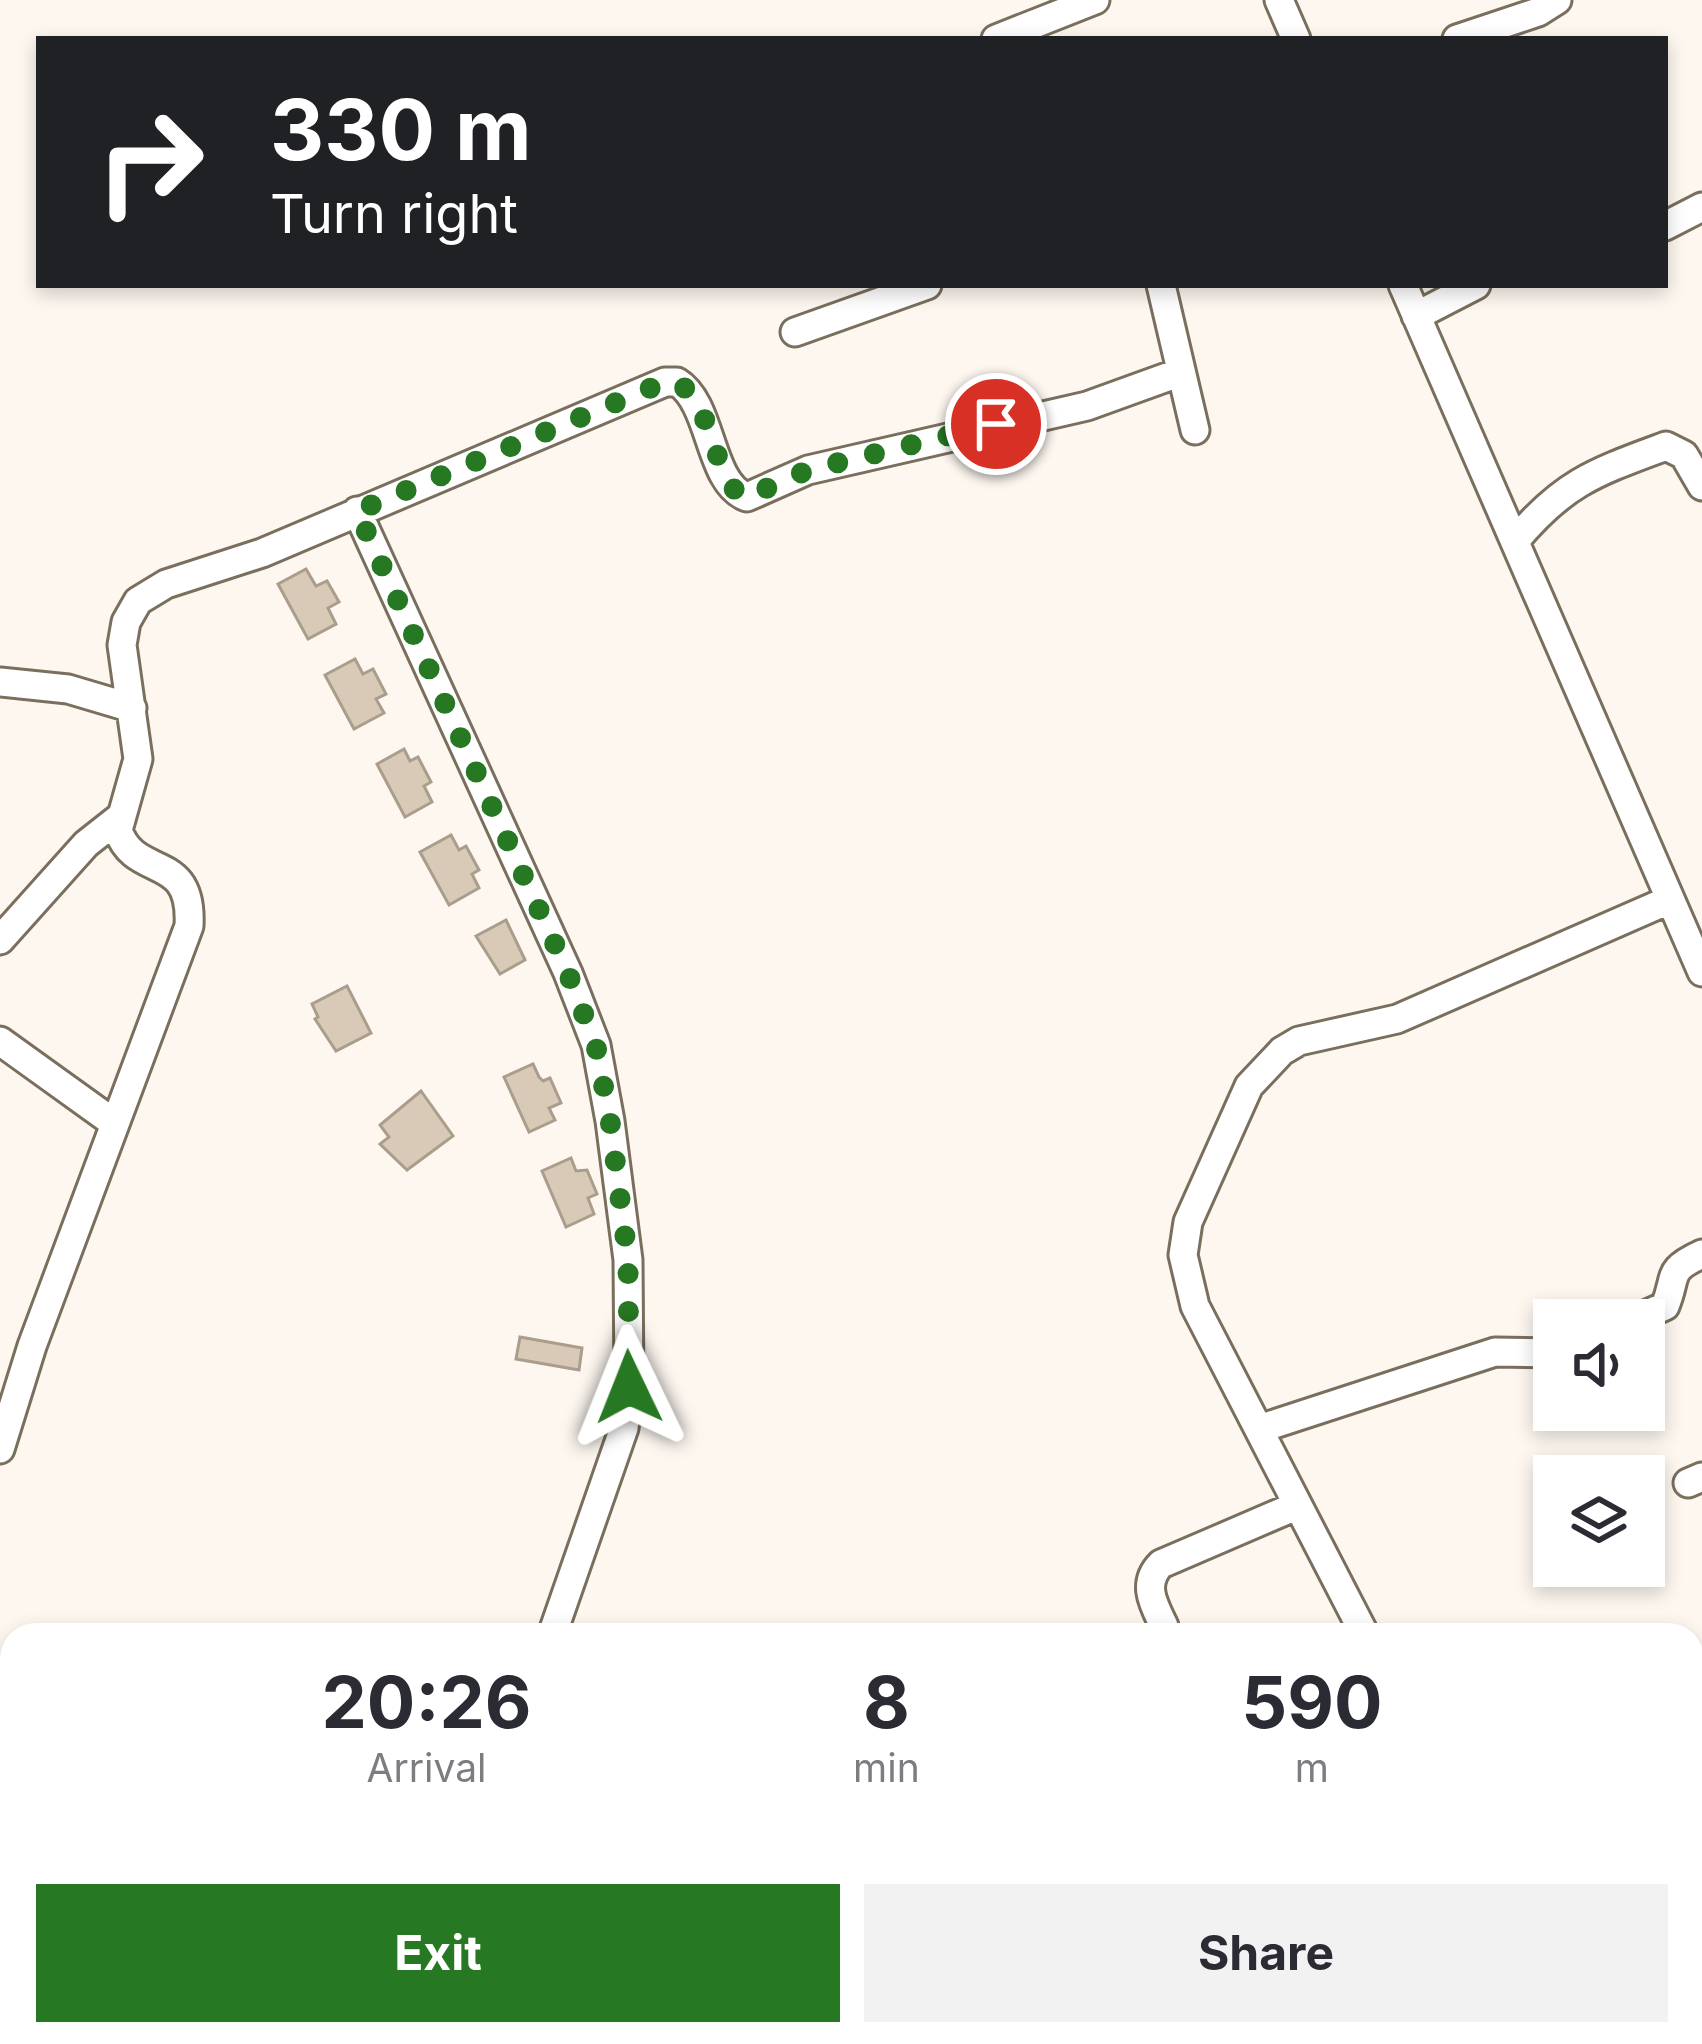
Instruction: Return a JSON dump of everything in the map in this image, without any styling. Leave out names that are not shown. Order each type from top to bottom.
[{"type":"street","points":[[1013,36],[1071,26],[1095,0]]},
{"type":"street","points":[[1279,0],[1296,36]]},
{"type":"street","points":[[1466,36],[1538,12],[1557,0]]},
{"type":"street","points":[[1668,224],[1702,207]]},
{"type":"street","points":[[795,332],[919,288]]},
{"type":"street","points":[[1162,288],[1195,430]]},
{"type":"street","points":[[1404,288],[1702,972]]},
{"type":"street","points":[[1417,316],[1470,288]]},
{"type":"street","points":[[0,1449],[32,1346],[185,944],[190,912],[185,886],[124,846],[118,830],[138,759],[122,645],[126,622],[138,601],[166,584],[262,553],[665,382],[677,382],[692,397],[727,480],[740,496],[747,497],[808,470],[1087,406],[1181,372]]},
{"type":"street","points":[[1516,541],[1556,497],[1599,471],[1666,446],[1684,455],[1702,486]]},
{"type":"street","points":[[357,511],[568,973],[596,1046],[610,1120],[628,1260],[627,1408],[556,1623]]},
{"type":"street","points":[[0,682],[68,689],[132,708]]},
{"type":"street","points":[[0,940],[86,844],[119,818]]},
{"type":"street","points":[[1358,1623],[1195,1306],[1183,1256],[1188,1222],[1249,1086],[1258,1073],[1299,1041],[1397,1019],[1669,900]]},
{"type":"street","points":[[0,1041],[114,1123]]},
{"type":"street","points":[[1665,1306],[1672,1274],[1702,1254]]},
{"type":"street","points":[[1259,1429],[1495,1352],[1533,1353]]},
{"type":"street","points":[[1162,1623],[1150,1592],[1153,1572],[1161,1564],[1296,1506]]},
{"type":"building","points":[[306,569],[316,586],[327,581],[339,602],[328,608],[336,624],[308,639],[278,584]]},
{"type":"building","points":[[355,659],[363,674],[373,669],[386,694],[376,699],[384,713],[354,729],[325,675]]},
{"type":"building","points":[[404,749],[410,761],[418,757],[431,782],[424,786],[432,802],[405,817],[377,764]]},
{"type":"building","points":[[451,835],[459,850],[466,846],[479,870],[472,874],[479,888],[449,905],[420,852]]},
{"type":"building","points":[[506,920],[525,960],[500,974],[476,936]]},
{"type":"building","points":[[347,986],[371,1033],[336,1051],[315,1019],[312,1004]]},
{"type":"building","points":[[533,1064],[543,1081],[550,1078],[561,1103],[549,1108],[555,1120],[529,1132],[504,1077]]},
{"type":"building","points":[[421,1091],[453,1136],[407,1170],[380,1144],[389,1137],[380,1125]]},
{"type":"building","points":[[571,1158],[576,1171],[587,1170],[597,1194],[588,1198],[594,1214],[566,1227],[542,1171]]},
{"type":"building","points":[[520,1337],[582,1348],[579,1370],[516,1359]]},
{"type":"route","points":[[629,1387],[628,1260],[596,1046],[568,973],[357,511],[665,382],[685,386],[727,480],[740,496],[747,497],[808,470],[996,424]]}]
